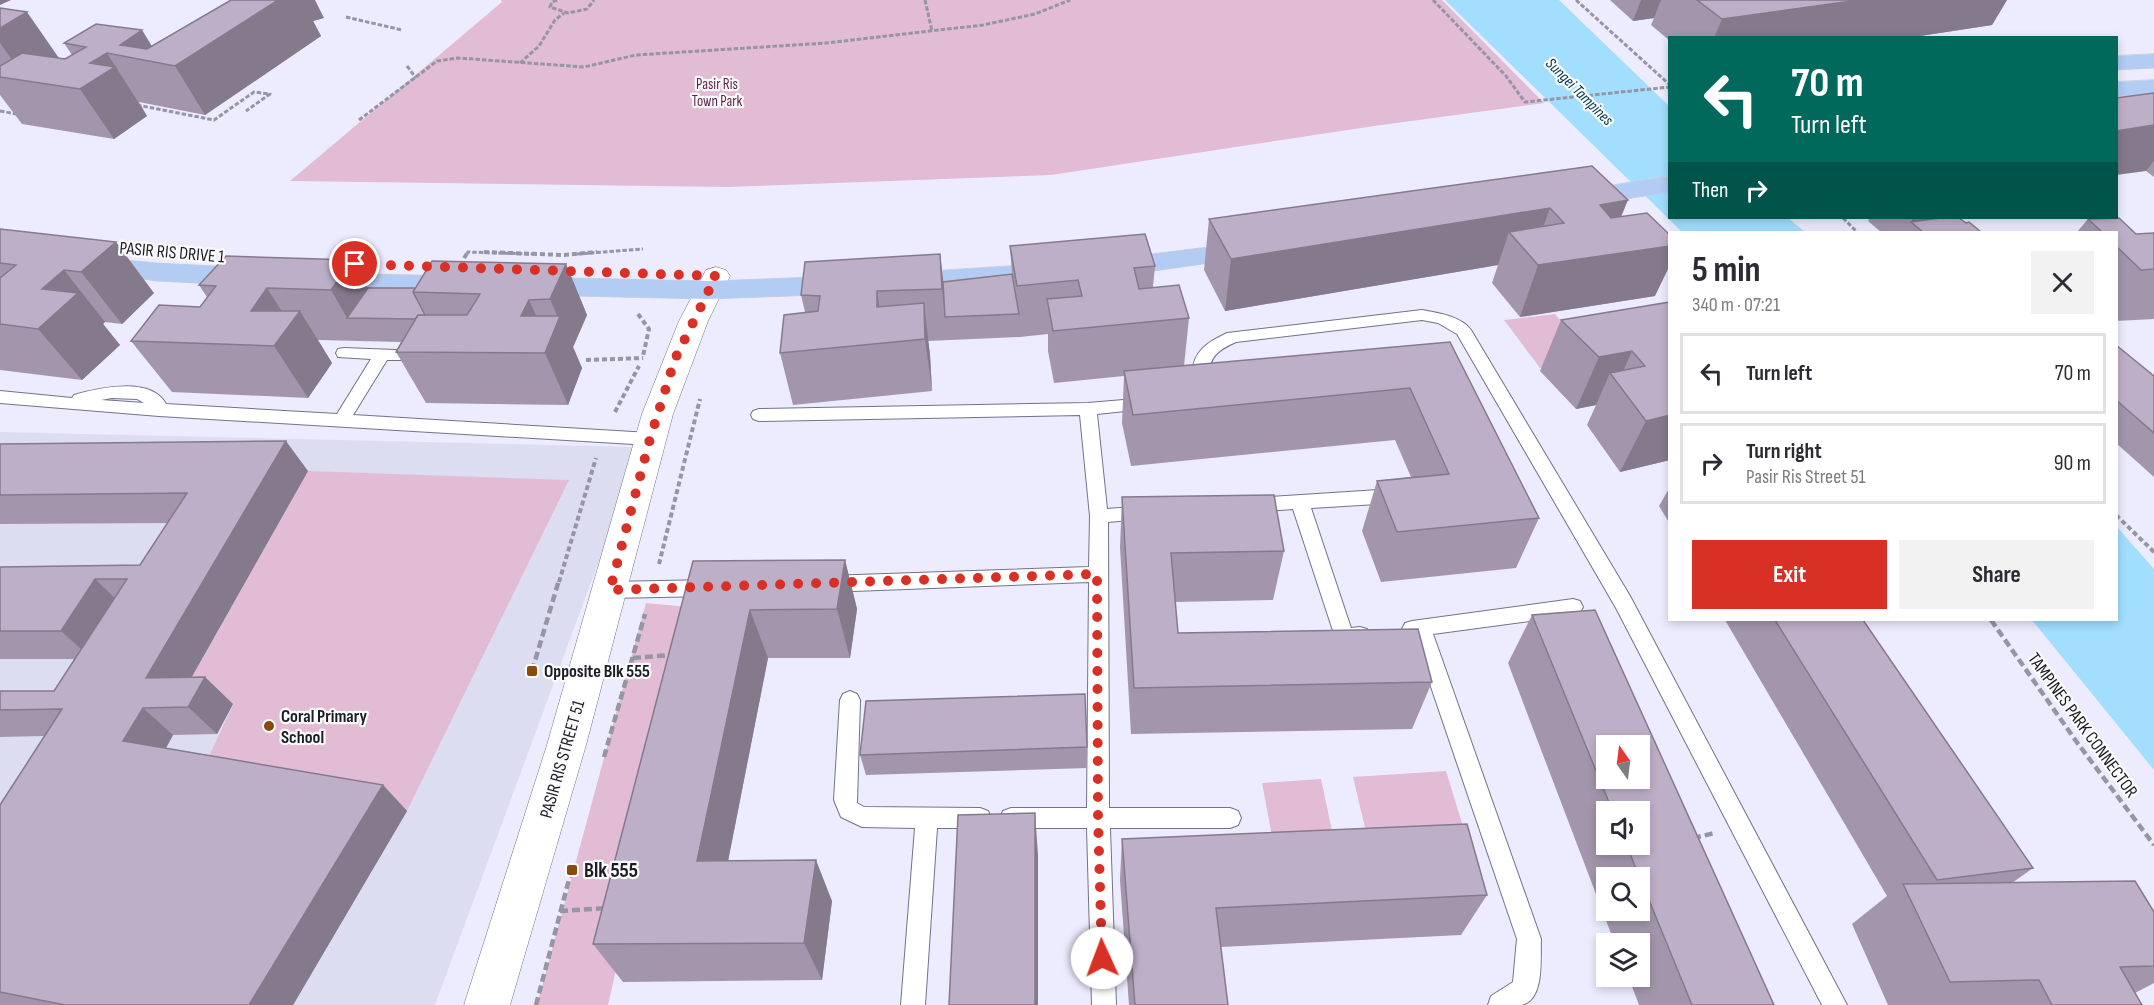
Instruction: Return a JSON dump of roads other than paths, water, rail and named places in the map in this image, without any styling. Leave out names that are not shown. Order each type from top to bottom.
[{"type":"main road","points":[[2118,63],[2154,61]]},
{"type":"main road","points":[[2118,89],[2154,87]]},
{"type":"main road","points":[[1609,189],[1668,175]]},
{"type":"main road","points":[[1552,197],[1668,184]]},
{"type":"main road","name":"PASIR RIS DRIVE 1","points":[[72,253],[157,272],[286,270],[334,283],[486,275],[826,286],[1076,265],[1272,241]]},
{"type":"street","name":"PASIR RIS STREET 51","points":[[487,1005],[591,660],[650,439],[675,359],[712,283]]},
{"type":"lane","points":[[1202,399],[1200,363],[1213,345],[1233,337],[1422,315],[1442,319],[1463,330],[1623,602],[1835,1005]]},
{"type":"lane","points":[[344,353],[436,357]]},
{"type":"lane","points":[[340,421],[383,354]]},
{"type":"lane","points":[[1460,369],[1484,366]]},
{"type":"lane","points":[[0,398],[159,410],[650,439]]},
{"type":"lane","points":[[759,415],[1088,409],[1167,402]]},
{"type":"lane","points":[[1088,409],[1099,516],[1097,574],[1098,817],[1104,1005]]},
{"type":"lane","points":[[1240,506],[1394,496]]},
{"type":"lane","points":[[1299,502],[1344,637]]},
{"type":"lane","points":[[1099,516],[1158,512]]},
{"type":"lane","points":[[804,585],[1097,574]]},
{"type":"lane","points":[[610,590],[734,587]]},
{"type":"lane","points":[[1320,638],[1383,633],[1573,607]]},
{"type":"lane","points":[[1421,628],[1529,939],[1525,989],[1500,1005]]},
{"type":"lane","points":[[850,700],[845,800],[849,810],[862,817],[927,819],[1230,818]]},
{"type":"lane","points":[[913,1005],[927,819]]},
{"type":"water","name":"Sungei Tampines","points":[[1445,0],[1559,0],[1668,105],[1668,218]]},
{"type":"water","points":[[1669,219],[1789,219],[1804,231],[1681,231]]},
{"type":"water","points":[[2118,528],[2154,569],[2154,770],[2033,621],[2118,621]]},
{"type":"place","name":"Opposite Blk 555","points":[[532,671]]},
{"type":"place","name":"Coral Primary School","points":[[269,726]]},
{"type":"place","name":"Blk 555","points":[[572,870]]},
{"type":"park label","name":"Pasir Ris Town Park","points":[[717,92]]}]
